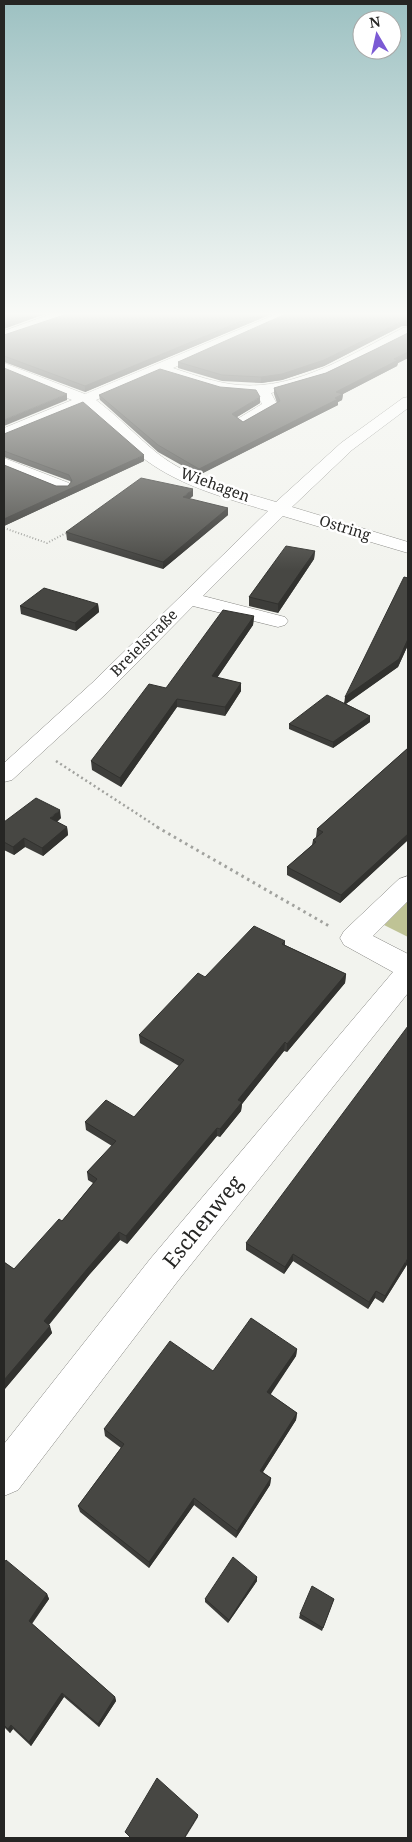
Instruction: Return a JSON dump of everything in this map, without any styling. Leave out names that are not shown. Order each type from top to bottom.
[{"type":"street","points":[[4,434],[84,399]]},
{"type":"street","name":"Wiehagen","points":[[84,399],[103,412],[152,457],[181,475],[221,491],[281,508]]},
{"type":"street","points":[[242,421],[270,406],[267,399]]},
{"type":"street","name":"Breielstraße","points":[[4,775],[35,748],[281,508],[369,430],[408,401]]},
{"type":"street","points":[[4,463],[63,488]]},
{"type":"street","name":"Ostring","points":[[281,508],[408,548]]},
{"type":"street","points":[[189,598],[206,604],[278,621]]},
{"type":"street","points":[[408,885],[354,938],[408,967]]},
{"type":"street","name":"Eschenweg","points":[[4,1476],[164,1270],[408,973]]},
{"type":"path","points":[[4,528],[47,542],[72,530]]},
{"type":"path","points":[[35,748],[180,842],[354,938]]},
{"type":"green space","points":[[408,893],[408,937],[378,922]]},
{"type":"building","points":[[4,399],[55,399],[4,420]]},
{"type":"building","points":[[104,399],[257,399],[232,414],[243,422],[280,401],[279,399],[338,399],[199,469],[158,445]]},
{"type":"building","points":[[83,402],[144,455],[4,519],[4,465],[56,486],[68,486],[72,481],[69,475],[4,451],[4,434]]},
{"type":"building","points":[[141,478],[193,489],[183,497],[228,508],[163,562],[66,532]]},
{"type":"building","points":[[286,546],[315,551],[278,604],[249,597]]},
{"type":"building","points":[[404,577],[408,578],[408,639],[399,659],[345,697]]},
{"type":"building","points":[[44,588],[98,604],[75,623],[20,606]]},
{"type":"building","points":[[223,610],[254,616],[212,676],[241,683],[225,707],[177,699],[120,778],[91,761],[149,684],[166,688]]},
{"type":"building","points":[[327,695],[370,716],[333,742],[289,724]]},
{"type":"building","points":[[408,748],[408,834],[341,895],[287,867],[316,842],[313,840],[323,832],[317,829]]},
{"type":"building","points":[[36,798],[60,810],[50,818],[67,827],[42,848],[24,838],[13,847],[4,842],[4,822]]},
{"type":"building","points":[[254,926],[285,941],[282,944],[346,974],[287,1044],[285,1042],[238,1100],[242,1102],[220,1129],[217,1128],[126,1236],[119,1232],[88,1268],[44,1321],[50,1326],[4,1380],[4,1262],[14,1269],[59,1219],[62,1221],[97,1179],[87,1172],[116,1141],[85,1122],[106,1100],[134,1117],[184,1060],[139,1035],[198,973],[205,977]]},
{"type":"building","points":[[408,1026],[408,1258],[385,1296],[376,1291],[369,1302],[293,1254],[285,1267],[246,1243]]},
{"type":"building","points":[[251,1318],[297,1349],[267,1392],[297,1413],[260,1471],[271,1478],[237,1531],[194,1498],[149,1562],[78,1506],[124,1444],[104,1429],[170,1341],[213,1371]]},
{"type":"building","points":[[233,1557],[257,1577],[229,1620],[205,1599]]},
{"type":"building","points":[[6,1560],[47,1594],[29,1621],[115,1697],[98,1724],[62,1693],[29,1742],[11,1725],[8,1729],[4,1725],[4,1563]]},
{"type":"building","points":[[312,1586],[334,1599],[323,1628],[300,1614]]},
{"type":"building","points":[[157,1778],[198,1815],[184,1838],[131,1838],[125,1832]]}]
